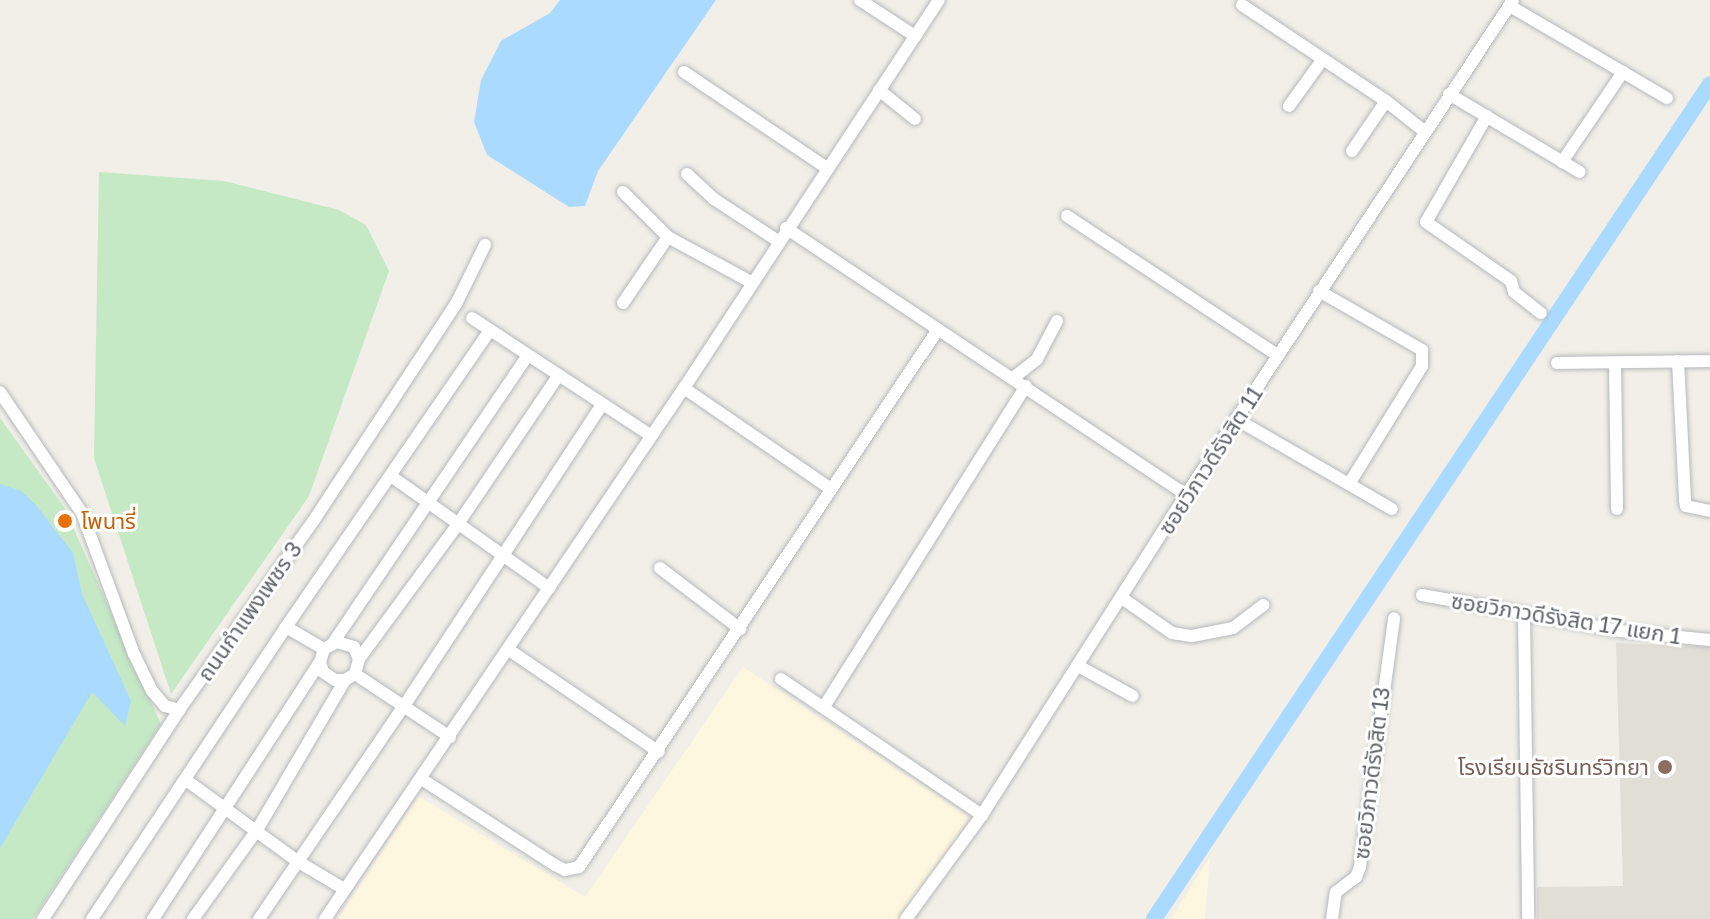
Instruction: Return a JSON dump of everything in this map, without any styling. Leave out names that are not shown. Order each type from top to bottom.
[{"type":"street","points":[[860,0],[915,36]]},
{"type":"street","points":[[325,919],[423,780],[939,0]]},
{"type":"street","points":[[1512,3],[1667,98]]},
{"type":"street","name":"ซอยวิภาวดีรังสิต 11","points":[[906,919],[982,815],[1080,667],[1277,355],[1512,3]]},
{"type":"street","points":[[1242,5],[1386,101],[1424,131]]},
{"type":"street","points":[[1289,106],[1323,59]]},
{"type":"street","points":[[684,72],[827,168]]},
{"type":"street","points":[[1562,162],[1623,72]]},
{"type":"street","points":[[879,90],[915,119]]},
{"type":"street","points":[[1449,94],[1580,172]]},
{"type":"street","points":[[1352,151],[1386,101]]},
{"type":"street","points":[[1487,116],[1426,222],[1511,281],[1514,292],[1541,313]]},
{"type":"street","points":[[687,174],[714,199],[778,241]]},
{"type":"street","points":[[623,192],[668,237],[751,282]]},
{"type":"street","points":[[1067,216],[1277,355]]},
{"type":"street","points":[[786,228],[1186,495]]},
{"type":"street","points":[[623,303],[668,237]]},
{"type":"street","name":"ถนนกำแพงเพชร 3","points":[[43,919],[179,710],[314,520],[456,304],[485,245]]},
{"type":"street","points":[[1319,291],[1422,350],[1422,366],[1349,484]]},
{"type":"street","points":[[472,318],[650,435]]},
{"type":"street","points":[[1013,378],[1037,359],[1057,321]]},
{"type":"street","points":[[92,919],[286,627],[490,330]]},
{"type":"street","points":[[423,780],[555,865],[574,870],[579,867],[659,752],[937,331]]},
{"type":"street","points":[[153,919],[326,652],[527,356]]},
{"type":"street","points":[[1678,361],[1686,506],[1710,511]]},
{"type":"street","points":[[1557,363],[1710,361]]},
{"type":"street","points":[[1615,363],[1617,509]]},
{"type":"street","points":[[193,919],[257,830],[359,659],[458,524],[559,375]]},
{"type":"street","points":[[825,705],[1026,386]]},
{"type":"street","points":[[684,388],[831,489]]},
{"type":"street","points":[[0,392],[82,513],[134,654],[152,691],[165,706],[179,710]]},
{"type":"street","points":[[259,919],[602,405]]},
{"type":"street","points":[[1236,419],[1392,509]]},
{"type":"street","points":[[391,476],[549,588]]},
{"type":"street","points":[[660,568],[740,629]]},
{"type":"street","name":"ซอยวิภาวดีรังสิต 17 แยก 1","points":[[1422,595],[1620,631],[1710,640]]},
{"type":"street","points":[[1122,598],[1172,633],[1192,636],[1233,628],[1263,605]]},
{"type":"street","points":[[1524,614],[1528,919]]},
{"type":"street","name":"ซอยวิภาวดีรังสิต 13","points":[[1332,919],[1336,892],[1356,877],[1360,867],[1394,618]]},
{"type":"street","points":[[286,627],[326,652]]},
{"type":"street","points":[[326,652],[350,644],[359,659]]},
{"type":"street","points":[[509,650],[659,752]]},
{"type":"street","points":[[326,652],[327,676],[350,677],[404,706],[450,737]]},
{"type":"street","points":[[1080,667],[1133,696]]},
{"type":"street","points":[[781,679],[825,705],[982,815]]},
{"type":"street","points":[[186,780],[297,861],[344,889]]},
{"type":"shaded area","name":"โรงเรียนธัชรินทร์วิทยา","points":[[1616,643],[1710,647],[1710,919],[1537,919],[1537,887],[1623,886]]},
{"type":"shaded area","points":[[743,667],[969,817],[913,919],[338,919],[418,796],[585,897]]},
{"type":"shaded area","points":[[1210,857],[1205,919],[1171,919]]},
{"type":"green space","points":[[99,172],[224,181],[339,210],[366,225],[389,271],[309,496],[171,694],[94,458]]},
{"type":"green space","points":[[0,418],[64,507],[161,724],[33,919],[0,919]]},
{"type":"water","points":[[560,0],[716,0],[598,171],[585,206],[569,207],[487,155],[474,122],[481,80],[501,41],[550,13]]},
{"type":"water","points":[[0,484],[21,491],[36,505],[73,553],[82,594],[131,701],[125,726],[92,692],[0,848]]},
{"type":"waterway","points":[[1154,919],[1710,84]]},
{"type":"place","name":"โพนารี่","points":[[65,521]]},
{"type":"place","name":"โรงเรียนธัชรินทร์วิทยา","points":[[1665,767]]}]
